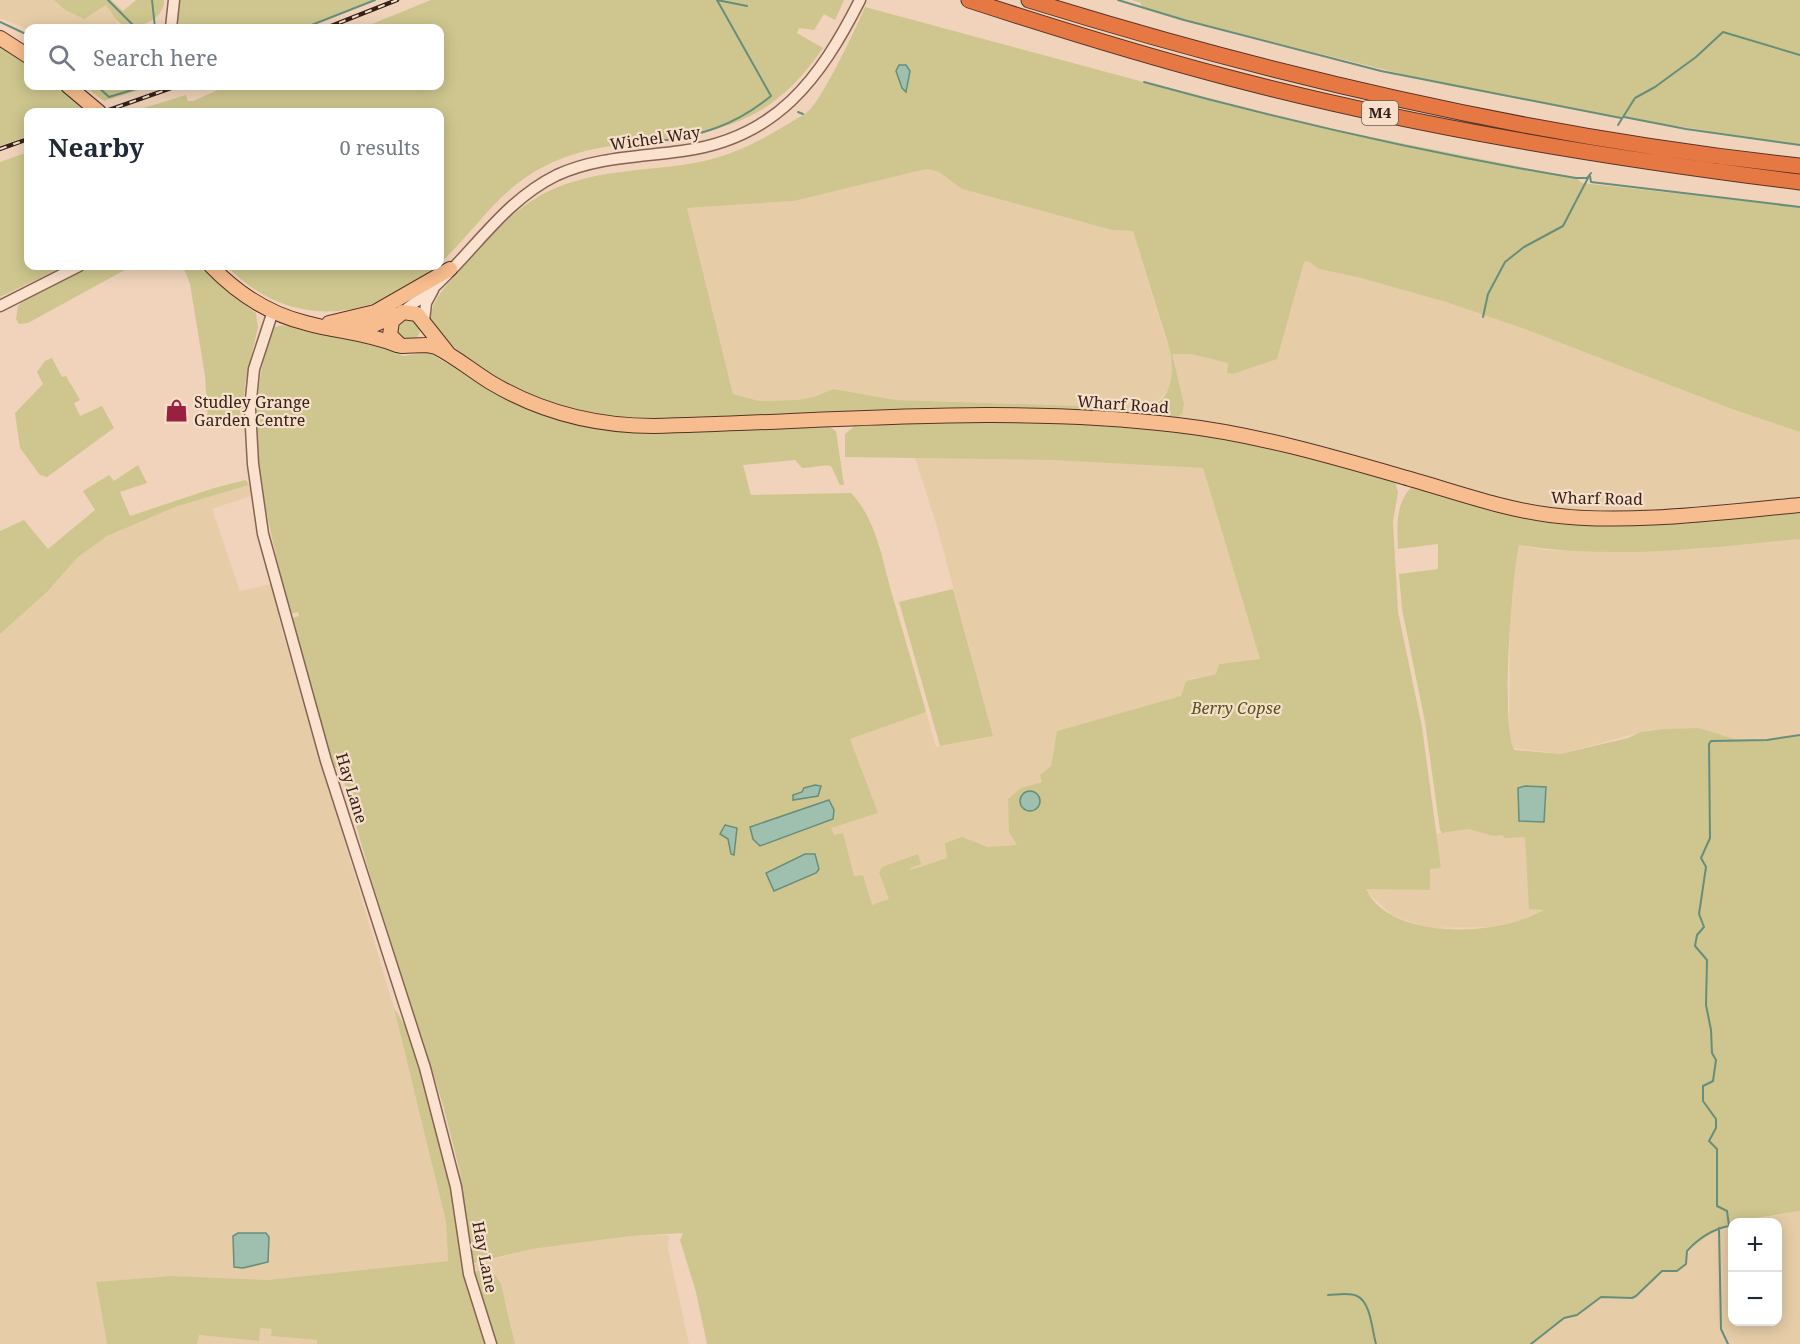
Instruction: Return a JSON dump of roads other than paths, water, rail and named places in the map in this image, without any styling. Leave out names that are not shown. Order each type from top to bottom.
[{"type":"highway","name":"M4","points":[[969,0],[1090,39],[1230,78],[1431,124],[1620,159],[1800,182]]},
{"type":"highway","name":"M4","points":[[1029,0],[1238,62],[1459,113],[1697,154],[1800,166]]},
{"type":"main road","points":[[0,38],[24,53]]},
{"type":"main road","points":[[73,90],[94,108]]},
{"type":"main road","points":[[312,325],[370,314],[450,269]]},
{"type":"main road","points":[[216,270],[241,292],[273,311]]},
{"type":"main road","name":"Wharf Road","points":[[273,311],[312,325],[350,330],[410,348],[419,345],[433,346],[448,353],[490,382],[530,402],[571,416],[622,425],[994,416],[1086,417],[1177,425],[1253,438],[1498,504],[1550,515],[1608,518],[1800,505]]},
{"type":"main road","points":[[399,345],[390,332],[391,323],[399,314],[413,312],[425,323],[426,335],[419,345]]},
{"type":"main road","name":"Wharf Road","points":[[350,330],[372,326],[399,314]]},
{"type":"main road","name":"Wharf Road","points":[[425,323],[448,353]]},
{"type":"street","points":[[171,24],[174,0]]},
{"type":"street","name":"Wichel Way","points":[[399,314],[434,287],[514,203],[557,175],[598,162],[706,147],[740,135],[772,116],[792,102],[823,67],[860,0]]},
{"type":"street","points":[[0,306],[71,270]]},
{"type":"street","name":"Wichel Way","points":[[425,323],[427,300],[434,287]]},
{"type":"street","name":"Hay Lane","points":[[273,311],[254,369],[250,409],[253,464],[262,534],[326,761],[428,1078],[456,1187],[471,1283],[491,1344]]},
{"type":"waterway","points":[[108,0],[132,24]]},
{"type":"waterway","points":[[152,0],[155,24]]},
{"type":"waterway","points":[[314,24],[375,0]]},
{"type":"waterway","points":[[717,0],[747,6]]},
{"type":"waterway","points":[[654,142],[716,128],[757,107],[771,96],[717,0]]},
{"type":"waterway","points":[[1118,0],[1184,20],[1381,71],[1621,118]]},
{"type":"waterway","points":[[0,22],[24,33]]},
{"type":"waterway","points":[[1618,125],[1635,98],[1655,87],[1696,57],[1723,32],[1800,55]]},
{"type":"waterway","points":[[1144,82],[1305,123],[1521,169],[1576,178],[1587,178],[1591,173]]},
{"type":"waterway","points":[[101,90],[109,97],[132,90]]},
{"type":"waterway","points":[[798,112],[803,114]]},
{"type":"waterway","points":[[1624,117],[1686,129],[1800,145]]},
{"type":"waterway","points":[[1590,176],[1591,182],[1800,207]]},
{"type":"waterway","points":[[1483,317],[1488,294],[1505,262],[1524,247],[1563,226],[1588,178]]},
{"type":"waterway","points":[[1531,1344],[1564,1318],[1577,1315],[1601,1297],[1632,1298],[1636,1296],[1662,1271],[1677,1271],[1686,1264],[1687,1251],[1701,1239],[1717,1229],[1729,1226],[1727,1211],[1717,1206],[1717,1149],[1709,1141],[1716,1128],[1716,1119],[1703,1101],[1703,1086],[1713,1081],[1716,1060],[1712,1053],[1711,1030],[1706,1005],[1707,960],[1695,946],[1697,935],[1704,927],[1699,914],[1706,867],[1701,858],[1710,838],[1709,744],[1711,741],[1767,740],[1800,735]]},
{"type":"waterway","points":[[1719,1228],[1721,1329],[1728,1344]]},
{"type":"waterway","points":[[1328,1295],[1350,1294],[1362,1299],[1368,1310],[1376,1344]]},
{"type":"railway","points":[[336,24],[397,0]]},
{"type":"railway","points":[[114,108],[166,90]]},
{"type":"railway","points":[[0,149],[24,140]]},
{"type":"place","name":"Studley Grange Garden Centre","points":[[176,411]]},
{"type":"park label","name":"Berry Copse","points":[[1236,708]]}]
